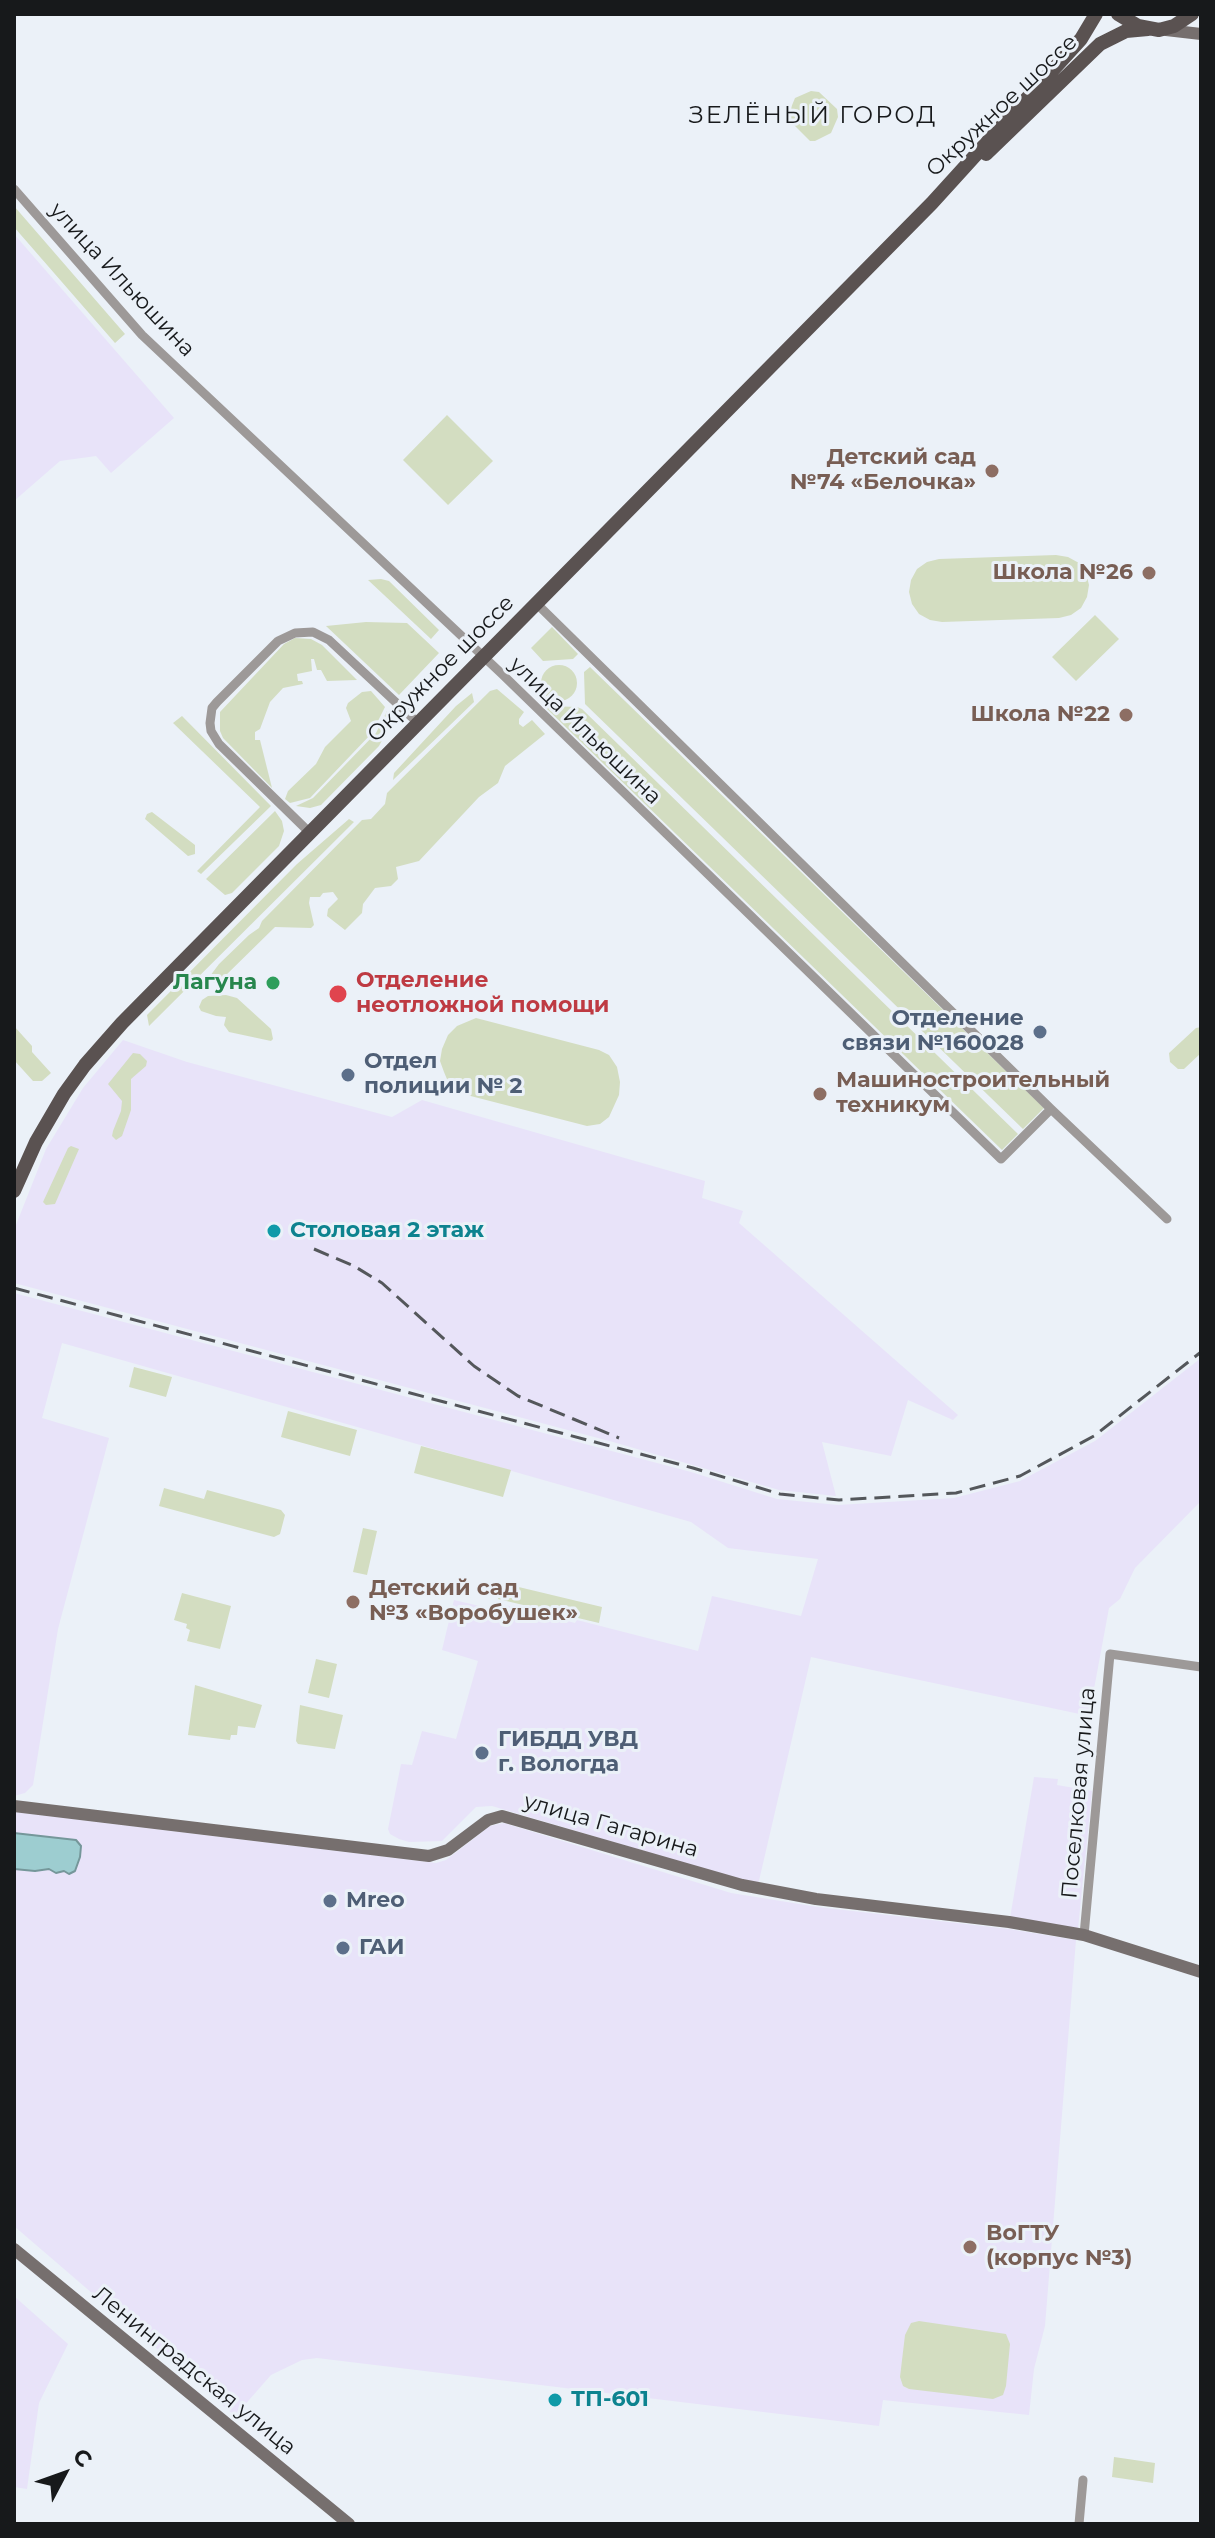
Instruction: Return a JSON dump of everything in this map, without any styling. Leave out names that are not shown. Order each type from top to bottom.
[{"type":"main road","name":"Окружное шоссе","points":[[14,1191],[43,1128],[85,1065],[154,990],[932,203],[1081,39],[1096,14]]},
{"type":"main road","points":[[1118,14],[1130,23],[1154,29]]},
{"type":"main road","name":"Окружное шоссе","points":[[932,203],[1025,119],[1100,44],[1126,31],[1174,26],[1192,14]]},
{"type":"street","points":[[1154,29],[1201,34]]},
{"type":"street","name":"улица Ильюшина","points":[[14,189],[142,335],[484,657],[1001,1159],[1051,1109]]},
{"type":"street","points":[[537,604],[1167,1219]]},
{"type":"street","points":[[310,833],[219,744],[210,723],[212,708],[217,702],[278,641],[295,633],[313,632],[329,640],[418,723]]},
{"type":"street","name":"Поселковая улица","points":[[1084,1935],[1110,1654],[1201,1667]]},
{"type":"street","name":"улица Гагарина","points":[[14,1806],[429,1856],[444,1852],[488,1820],[502,1816],[742,1885],[816,1899],[1009,1922],[1084,1935],[1201,1972]]},
{"type":"street","name":"Ленинградская улица","points":[[14,2249],[346,2523]]},
{"type":"street","points":[[1079,2524],[1083,2480]]},
{"type":"shaded area","points":[[14,234],[174,418],[111,473],[96,456],[60,461],[14,501]]},
{"type":"shaded area","points":[[123,1040],[187,1062],[392,1117],[422,1100],[705,1181],[702,1198],[743,1211],[739,1223],[958,1415],[953,1420],[908,1400],[891,1456],[822,1442],[836,1496],[779,1490],[613,1442],[14,1283],[14,1230],[46,1149],[83,1088]]},
{"type":"shaded area","points":[[14,1293],[691,1472],[777,1499],[838,1505],[954,1498],[1020,1481],[1095,1441],[1201,1358],[1201,1501],[1135,1568],[1120,1599],[1109,1608],[1089,1716],[811,1657],[758,1885],[492,1806],[476,1807],[442,1841],[409,1842],[390,1834],[388,1829],[401,1764],[412,1765],[422,1731],[456,1739],[478,1661],[442,1650],[454,1600],[492,1609],[494,1602],[698,1651],[712,1596],[801,1616],[818,1559],[728,1548],[691,1522],[62,1343],[42,1418],[109,1438],[58,1629],[33,1785],[25,1793],[14,1796]]},
{"type":"shaded area","points":[[1034,1777],[1058,1779],[1057,1785],[1092,1791],[1078,1929],[1010,1918]]},
{"type":"shaded area","points":[[14,1812],[436,1863],[446,1860],[490,1826],[504,1823],[731,1893],[1076,1940],[1045,2326],[1034,2369],[1029,2415],[883,2400],[879,2426],[317,2358],[302,2360],[271,2375],[235,2416],[14,2226]]},
{"type":"shaded area","points":[[14,2296],[68,2344],[39,2403],[27,2489],[14,2487]]},
{"type":"green space","points":[[811,91],[819,92],[837,109],[838,117],[831,133],[815,141],[810,141],[788,119],[795,98]]},
{"type":"green space","points":[[14,206],[125,334],[115,343],[14,227]]},
{"type":"green space","points":[[447,415],[493,461],[448,505],[403,460]]},
{"type":"green space","points":[[1056,555],[1079,563],[1089,585],[1081,608],[1071,615],[942,622],[919,614],[912,604],[909,592],[911,580],[917,569],[927,562]]},
{"type":"green space","points":[[368,580],[389,581],[439,630],[431,639]]},
{"type":"green space","points":[[1095,615],[1119,639],[1076,681],[1052,657]]},
{"type":"green space","points":[[366,622],[407,623],[439,653],[399,695],[326,626]]},
{"type":"green space","points":[[552,627],[578,654],[573,659],[543,661],[531,648]]},
{"type":"green space","points":[[295,638],[311,639],[322,645],[357,680],[327,681],[321,670],[317,670],[314,659],[311,659],[312,671],[297,674],[298,681],[303,684],[283,688],[270,702],[260,729],[255,732],[255,740],[260,740],[272,788],[223,738],[220,712],[284,644]]},
{"type":"green space","points":[[559,665],[571,671],[577,683],[571,695],[559,701],[547,695],[541,683],[547,671]]},
{"type":"green space","points":[[590,667],[1044,1108],[1023,1129],[585,704],[584,672]]},
{"type":"green space","points":[[497,689],[524,712],[519,724],[523,727],[532,720],[545,734],[505,766],[498,783],[479,797],[419,861],[396,867],[398,879],[391,886],[375,888],[363,904],[362,913],[345,930],[327,916],[328,909],[338,899],[333,892],[310,897],[314,925],[311,928],[275,927],[220,981],[214,983],[210,976],[219,964],[259,928],[262,921],[362,820],[371,819],[385,804],[387,793],[490,691]]},
{"type":"green space","points":[[371,691],[385,707],[372,733],[310,798],[290,803],[285,799],[288,791],[316,764],[325,747],[351,721],[346,708],[348,703],[362,692]]},
{"type":"green space","points":[[472,693],[474,702],[393,780],[394,773]]},
{"type":"green space","points":[[546,708],[582,709],[1018,1134],[1002,1150]]},
{"type":"green space","points":[[387,711],[389,727],[379,746],[321,805],[310,808],[296,806],[313,798],[376,733]]},
{"type":"green space","points":[[182,716],[271,806],[201,874],[197,871],[260,807],[173,723]]},
{"type":"green space","points":[[275,811],[284,831],[279,846],[232,893],[225,895],[206,879]]},
{"type":"green space","points":[[152,812],[195,845],[195,854],[188,856],[145,819]]},
{"type":"green space","points":[[349,819],[354,822],[149,1026],[147,1015],[297,864]]},
{"type":"green space","points":[[208,996],[237,998],[271,1029],[273,1039],[229,1032],[224,1025],[226,1017],[201,1011],[202,1000]]},
{"type":"green space","points":[[476,1018],[609,1055],[617,1067],[620,1082],[619,1095],[609,1117],[600,1124],[587,1126],[459,1093],[449,1084],[444,1072],[440,1061],[442,1049],[448,1035],[457,1026]]},
{"type":"green space","points":[[14,1026],[51,1073],[42,1081],[33,1081],[14,1060]]},
{"type":"green space","points":[[1201,1027],[1201,1053],[1184,1069],[1178,1069],[1170,1062],[1169,1053]]},
{"type":"green space","points":[[133,1053],[140,1054],[147,1061],[146,1066],[131,1079],[131,1110],[122,1136],[116,1140],[112,1136],[122,1101],[108,1084]]},
{"type":"green space","points":[[71,1146],[79,1149],[55,1204],[46,1205],[43,1202]]},
{"type":"green space","points":[[134,1367],[172,1377],[166,1397],[129,1387]]},
{"type":"green space","points":[[288,1411],[357,1430],[350,1456],[281,1437]]},
{"type":"green space","points":[[421,1446],[511,1470],[503,1497],[414,1473]]},
{"type":"green space","points":[[164,1488],[204,1499],[207,1490],[281,1510],[285,1515],[280,1534],[274,1537],[159,1506]]},
{"type":"green space","points":[[363,1528],[377,1531],[367,1575],[353,1572]]},
{"type":"green space","points":[[502,1583],[602,1607],[599,1623],[498,1599]]},
{"type":"green space","points":[[182,1593],[231,1606],[220,1649],[187,1641],[190,1630],[186,1628],[187,1624],[174,1620]]},
{"type":"green space","points":[[316,1659],[337,1664],[329,1698],[308,1693]]},
{"type":"green space","points":[[195,1685],[262,1705],[255,1728],[238,1726],[237,1735],[231,1735],[230,1740],[188,1735]]},
{"type":"green space","points":[[300,1705],[343,1715],[335,1749],[298,1744]]},
{"type":"green space","points":[[919,2321],[1006,2334],[1010,2344],[1003,2395],[993,2399],[903,2386],[900,2377],[905,2335],[911,2323]]},
{"type":"green space","points":[[1114,2457],[1155,2463],[1153,2483],[1112,2477]]},
{"type":"water","points":[[14,1833],[76,1840],[81,1846],[75,1871],[69,1874],[49,1869],[14,1869]]},
{"type":"railway","points":[[314,1249],[354,1266],[382,1283],[474,1366],[518,1396],[619,1438]]},
{"type":"railway","points":[[14,1288],[693,1468],[780,1494],[839,1500],[956,1493],[1020,1476],[1094,1436],[1201,1352]]},
{"type":"place","name":"Детский сад №74 «Белочка»","points":[[992,471]]},
{"type":"place","name":"Школа №26","points":[[1149,573]]},
{"type":"place","name":"Школа №22","points":[[1126,715]]},
{"type":"place","name":"Лагуна","points":[[273,983]]},
{"type":"place","name":"Отделение неотложной помощи","points":[[338,994]]},
{"type":"place","name":"Отделение связи №160028","points":[[1040,1032]]},
{"type":"place","name":"Отдел полиции № 2","points":[[348,1075]]},
{"type":"place","name":"Машиностроительный техникум","points":[[820,1094]]},
{"type":"place","name":"Столовая 2 этаж","points":[[274,1231]]},
{"type":"place","name":"Детский сад №3 «Воробушек»","points":[[353,1602]]},
{"type":"place","name":"ГИБДД УВД г. Вологда","points":[[482,1753]]},
{"type":"place","name":"Mreo","points":[[330,1901]]},
{"type":"place","name":"ГАИ","points":[[343,1948]]},
{"type":"place","name":"ВоГТУ (корпус №3)","points":[[970,2247]]},
{"type":"place","name":"ТП-601","points":[[555,2400]]},
{"type":"district","name":"ЗЕЛЁНЫЙ ГОРОД","points":[[813,116]]}]
